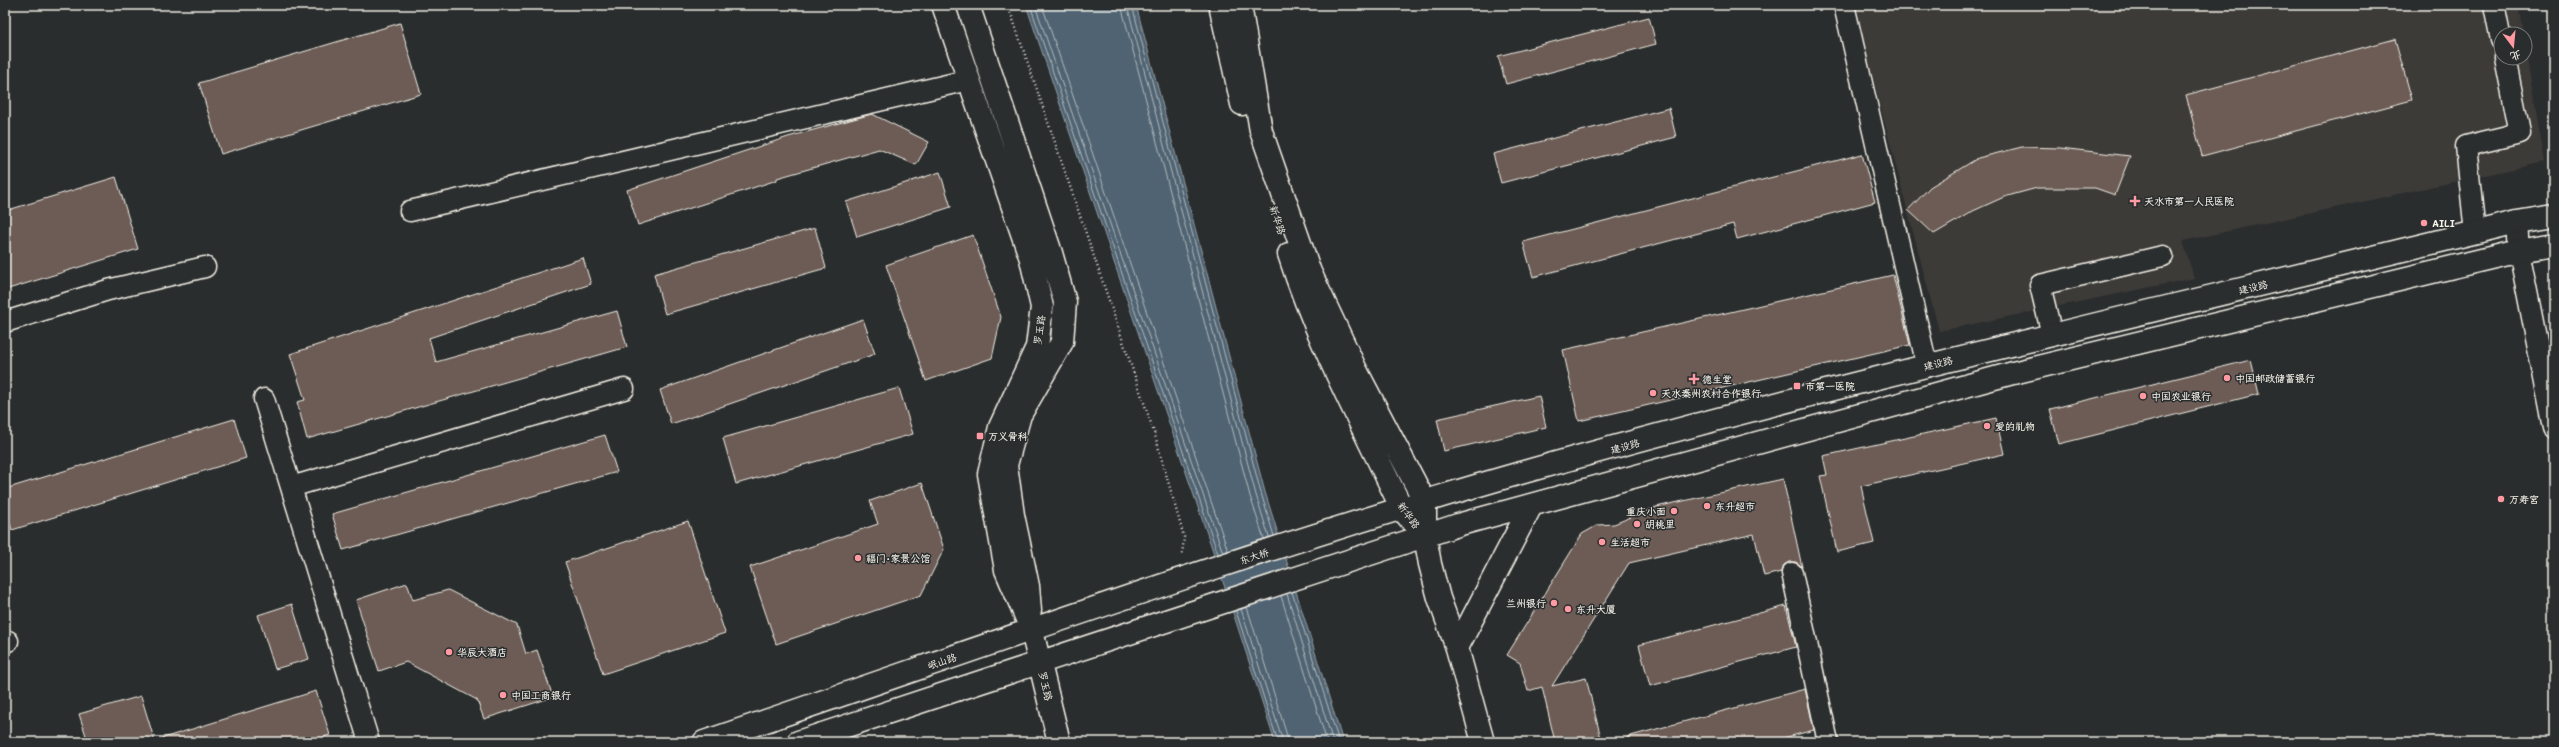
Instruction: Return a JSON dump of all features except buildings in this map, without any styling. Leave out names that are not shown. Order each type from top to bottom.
[{"type":"main road","name":"罗玉路","points":[[943,5],[1031,259],[1042,307],[1037,347],[1000,427],[989,474],[1006,570],[1032,631]]},
{"type":"main road","name":"罗玉路","points":[[968,5],[1041,223],[1065,302],[1062,342],[1020,415],[1006,465],[1013,515],[1028,586],[1032,631],[1059,742]]},
{"type":"main road","name":"新华路","points":[[1220,5],[1248,130],[1298,282],[1339,376],[1402,509],[1425,536]]},
{"type":"main road","name":"新华路","points":[[1240,5],[1261,131],[1310,272],[1355,368],[1425,502],[1425,536]]},
{"type":"main road","name":"建设路","points":[[1328,531],[1533,470],[1927,366],[2517,222],[2554,216]]},
{"type":"main road","points":[[798,742],[1336,567],[1425,536],[2013,373],[2519,251],[2554,245]]},
{"type":"main road","points":[[1457,648],[1531,506]]},
{"type":"main road","name":"东大桥","points":[[1180,581],[1328,531]]},
{"type":"main road","points":[[1425,536],[1439,598],[1457,648],[1483,742]]},
{"type":"main road","name":"岷山路","points":[[704,742],[1180,581]]},
{"type":"street","points":[[1844,5],[1927,366]]},
{"type":"street","points":[[2494,5],[2498,26]]},
{"type":"street","points":[[2475,233],[2466,146],[2520,133],[2507,66]]},
{"type":"street","points":[[410,211],[968,80]]},
{"type":"street","points":[[2517,222],[2519,251],[2554,429]]},
{"type":"street","points":[[2052,335],[2040,285],[2163,256]]},
{"type":"street","points":[[5,322],[108,290],[205,267]]},
{"type":"street","points":[[291,487],[624,389]]},
{"type":"street","points":[[264,399],[369,742]]},
{"type":"street","points":[[1792,573],[1828,742]]},
{"type":"path","points":[[1008,5],[1154,432],[1184,537],[1180,581]]},
{"type":"shaded area","name":"天水市第一人民医院","points":[[1854,5],[2518,5],[2522,26],[2493,26],[2493,66],[2528,66],[2545,162],[2183,241],[2194,278],[1939,331]]},
{"type":"water","points":[[1026,5],[1136,5],[1265,492],[1343,742],[1275,742],[1214,554]]},
{"type":"place","name":"天水市第一人民医院","points":[[2135,201]]},
{"type":"place","name":"AILI","points":[[2424,223]]},
{"type":"place","name":"中国邮政储蓄银行","points":[[2227,378]]},
{"type":"place","name":"德生堂","points":[[1694,379]]},
{"type":"place","name":"市第一医院","points":[[1797,386]]},
{"type":"place","name":"天水秦州农村合作银行","points":[[1653,393]]},
{"type":"place","name":"中国农业银行","points":[[2143,396]]},
{"type":"place","name":"爱的礼物","points":[[1987,426]]},
{"type":"place","name":"万义骨科","points":[[980,436]]},
{"type":"place","name":"万寿宫","points":[[2501,499]]},
{"type":"place","name":"东升超市","points":[[1707,506]]},
{"type":"place","name":"重庆小面","points":[[1674,511]]},
{"type":"place","name":"胡桃里","points":[[1637,524]]},
{"type":"place","name":"生活超市","points":[[1602,542]]},
{"type":"place","name":"福门·家景公馆","points":[[858,558]]},
{"type":"place","name":"兰州银行","points":[[1554,603]]},
{"type":"place","name":"东升大厦","points":[[1568,609]]},
{"type":"place","name":"华辰大酒店","points":[[449,652]]},
{"type":"place","name":"中国工商银行","points":[[503,695]]}]
